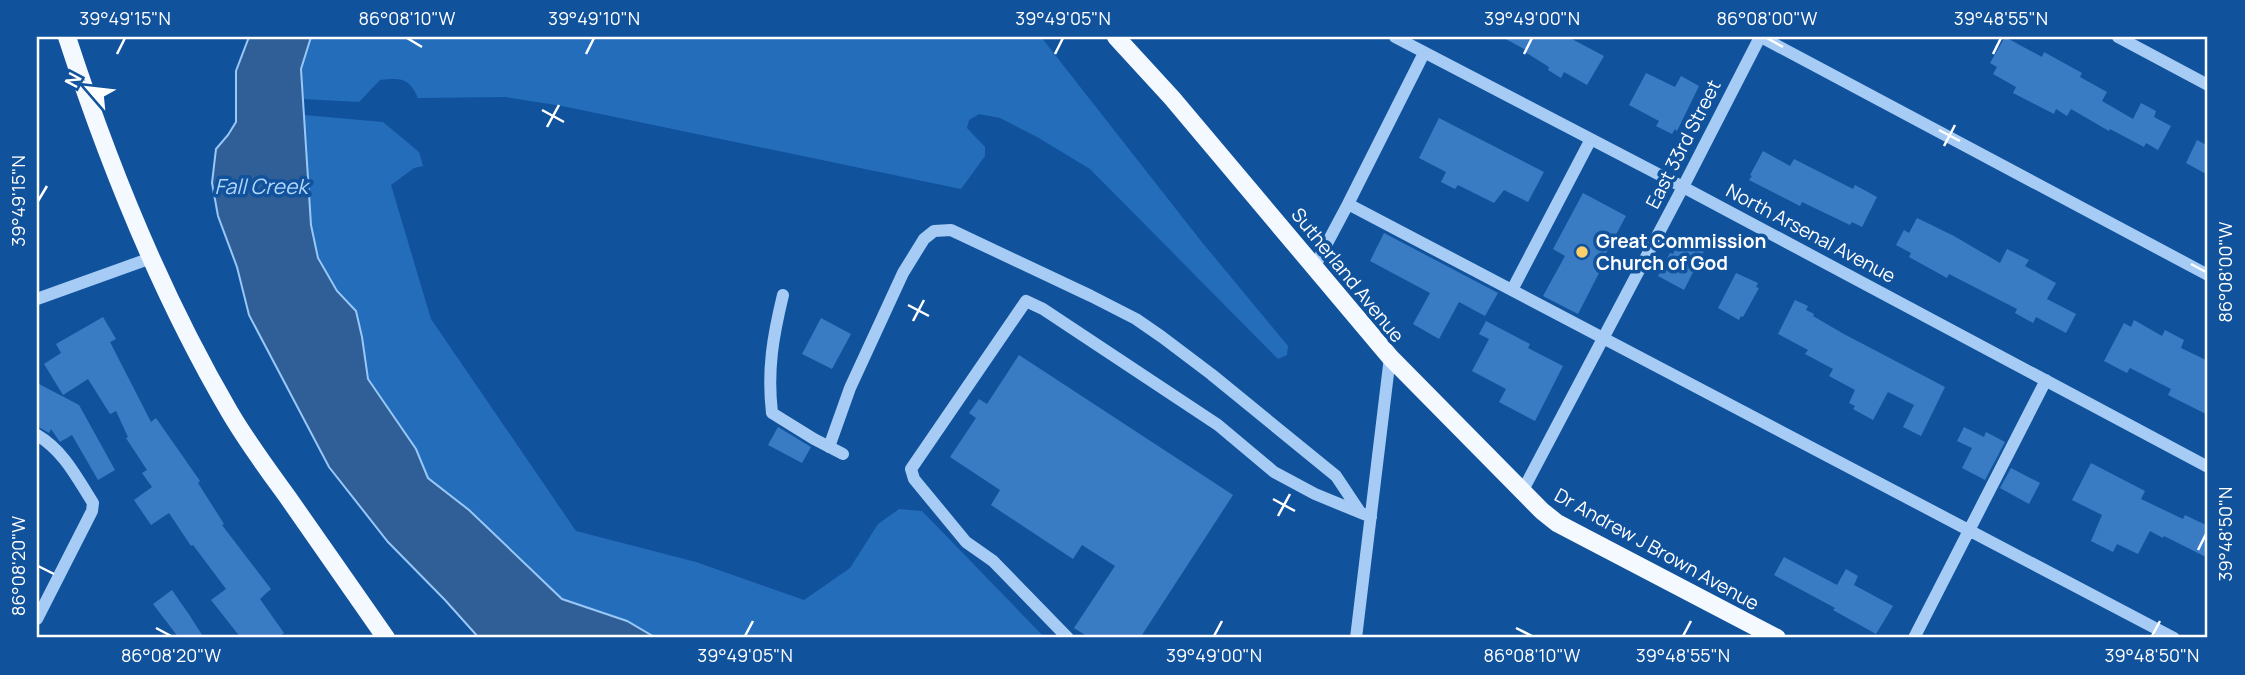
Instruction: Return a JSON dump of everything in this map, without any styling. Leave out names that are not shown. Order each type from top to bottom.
[{"type":"main road","points":[[67,37],[90,110],[150,258],[187,332],[229,411],[386,638]]},
{"type":"main road","name":"Sutherland Avenue","points":[[1116,37],[1172,98],[1390,356]]},
{"type":"main road","name":"Dr Andrew J Brown Avenue","points":[[1390,356],[1522,492],[1557,523],[1777,638]]},
{"type":"street","name":"North Arsenal Avenue","points":[[1395,37],[2208,467]]},
{"type":"street","points":[[1760,37],[2208,275]]},
{"type":"street","name":"East 33rd Street","points":[[1522,492],[1760,37]]},
{"type":"street","points":[[2118,37],[2208,85]]},
{"type":"street","points":[[1315,266],[1349,204],[1424,52]]},
{"type":"street","points":[[1512,290],[1591,139]]},
{"type":"street","points":[[1349,204],[2174,638]]},
{"type":"street","points":[[829,447],[850,388],[903,273],[924,239],[934,231],[951,230],[1136,319],[1211,374],[1336,476],[1366,515]]},
{"type":"street","points":[[37,299],[150,258]]},
{"type":"street","points":[[783,295],[774,331],[768,382],[772,413],[844,454]]},
{"type":"street","points":[[1068,638],[993,561],[966,542],[914,479],[911,469],[1026,301],[1043,309],[1218,425],[1274,472],[1315,494],[1366,515]]},
{"type":"street","name":"Sutherland Avenue","points":[[1356,638],[1366,515],[1390,356]]},
{"type":"street","points":[[1914,638],[2046,380]]},
{"type":"street","points":[[37,435],[51,443],[64,458],[93,503],[92,511],[37,620]]},
{"type":"shaded area","points":[[311,37],[1041,37],[1201,241],[1288,346],[1287,355],[1278,359],[1090,169],[1000,118],[979,114],[969,120],[967,128],[985,147],[985,156],[961,189],[562,106],[505,97],[418,98],[411,86],[398,79],[380,80],[359,102],[303,99],[301,69]]},
{"type":"shaded area","points":[[304,115],[383,122],[419,152],[423,166],[414,168],[391,185],[431,319],[576,531],[696,562],[804,600],[850,568],[878,524],[899,509],[922,511],[1045,638],[656,638],[627,621],[562,599],[469,510],[428,478],[416,449],[368,379],[356,311],[337,291],[318,257],[311,225]]},
{"type":"water","name":"Fall Creek","points":[[249,37],[311,37],[301,69],[311,225],[318,258],[337,291],[356,311],[368,379],[416,449],[428,478],[469,510],[562,599],[627,621],[656,638],[479,638],[388,542],[329,467],[249,315],[237,267],[218,216],[212,183],[216,149],[236,122],[236,71]]},
{"type":"building","points":[[1502,37],[1568,37],[1604,56],[1587,85],[1564,72],[1561,78],[1525,52],[1526,50]]},
{"type":"building","points":[[2005,37],[2042,57],[2044,52],[2082,73],[2080,77],[2107,92],[2102,101],[2133,119],[2141,103],[2156,111],[2154,117],[2171,126],[2158,150],[2146,143],[2144,147],[2110,129],[2109,131],[2071,109],[2067,116],[2056,109],[2054,114],[2013,93],[2016,87],[1993,74],[1997,67],[1990,63]]},
{"type":"building","points":[[1646,73],[1675,87],[1681,76],[1699,86],[1677,131],[1675,129],[1672,134],[1656,126],[1659,121],[1629,105]]},
{"type":"building","points":[[1439,118],[1544,172],[1528,202],[1504,190],[1494,203],[1458,185],[1455,189],[1441,182],[1446,172],[1419,158]]},
{"type":"building","points":[[2197,140],[2208,146],[2208,175],[2186,163]]},
{"type":"building","points":[[1763,151],[1790,166],[1794,159],[1853,189],[1855,185],[1877,197],[1862,227],[1852,222],[1850,225],[1802,202],[1800,206],[1749,180]]},
{"type":"building","name":"Great Commission Church of God","points":[[1583,193],[1626,216],[1596,272],[1599,273],[1578,314],[1543,296],[1565,256],[1553,249]]},
{"type":"building","points":[[1917,218],[2000,263],[2007,249],[2029,260],[2025,266],[2056,283],[2047,299],[2076,314],[2066,333],[2036,317],[2033,323],[2015,313],[2017,309],[1949,274],[1947,278],[1909,257],[1911,253],[1896,245],[1904,230],[1909,233]]},
{"type":"building","points":[[1384,233],[1498,293],[1485,316],[1459,302],[1439,339],[1413,324],[1430,293],[1370,261]]},
{"type":"building","points":[[1690,241],[1705,249],[1684,290],[1658,276],[1679,242],[1688,246]]},
{"type":"building","points":[[1736,273],[1758,283],[1756,287],[1759,288],[1739,320],[1718,308]]},
{"type":"building","points":[[1795,300],[1808,306],[1806,310],[1814,314],[1813,316],[1842,333],[1945,387],[1921,436],[1903,427],[1914,405],[1888,392],[1873,420],[1853,409],[1855,406],[1849,403],[1855,390],[1829,376],[1833,369],[1805,354],[1808,350],[1778,334]]},
{"type":"building","points":[[103,317],[116,339],[110,342],[151,422],[156,418],[200,481],[198,483],[224,524],[222,525],[271,589],[260,599],[284,633],[277,638],[241,638],[211,600],[226,589],[193,545],[191,546],[169,513],[151,525],[134,500],[152,487],[142,473],[147,470],[126,438],[128,437],[116,411],[110,414],[88,379],[63,395],[44,364],[61,353],[56,344]]},
{"type":"building","points":[[821,318],[851,334],[832,369],[802,354]]},
{"type":"building","points":[[2134,320],[2162,336],[2165,330],[2184,340],[2181,348],[2208,361],[2208,415],[2168,395],[2171,389],[2130,368],[2127,373],[2104,361],[2124,323],[2131,327]]},
{"type":"building","points":[[1486,321],[1530,344],[1528,348],[1563,366],[1535,421],[1499,402],[1506,389],[1472,371],[1489,339],[1479,334]]},
{"type":"building","points":[[1019,355],[1233,495],[1140,638],[1090,638],[1074,628],[1115,566],[1082,545],[1073,559],[991,505],[1000,490],[950,457],[976,418],[969,413],[979,399],[987,404]]},
{"type":"building","points":[[37,383],[79,405],[115,470],[98,480],[72,435],[60,442],[51,429],[49,433],[37,426]]},
{"type":"building","points":[[778,427],[811,447],[802,463],[768,445]]},
{"type":"building","points":[[1964,427],[1984,437],[1986,432],[2005,442],[1985,480],[1962,468],[1972,448],[1957,441]]},
{"type":"building","points":[[2091,463],[2145,491],[2141,499],[2183,519],[2185,515],[2208,526],[2208,558],[2150,531],[2138,554],[2117,544],[2113,552],[2091,541],[2102,515],[2072,500]]},
{"type":"building","points":[[2011,468],[2040,483],[2029,504],[2000,488]]},
{"type":"building","points":[[1784,557],[1837,585],[1846,569],[1858,576],[1854,585],[1893,606],[1876,634],[1774,575]]},
{"type":"building","points":[[172,590],[204,638],[179,638],[153,604]]},
{"type":"place","name":"Great Commission Church of God","points":[[1582,252]]}]
